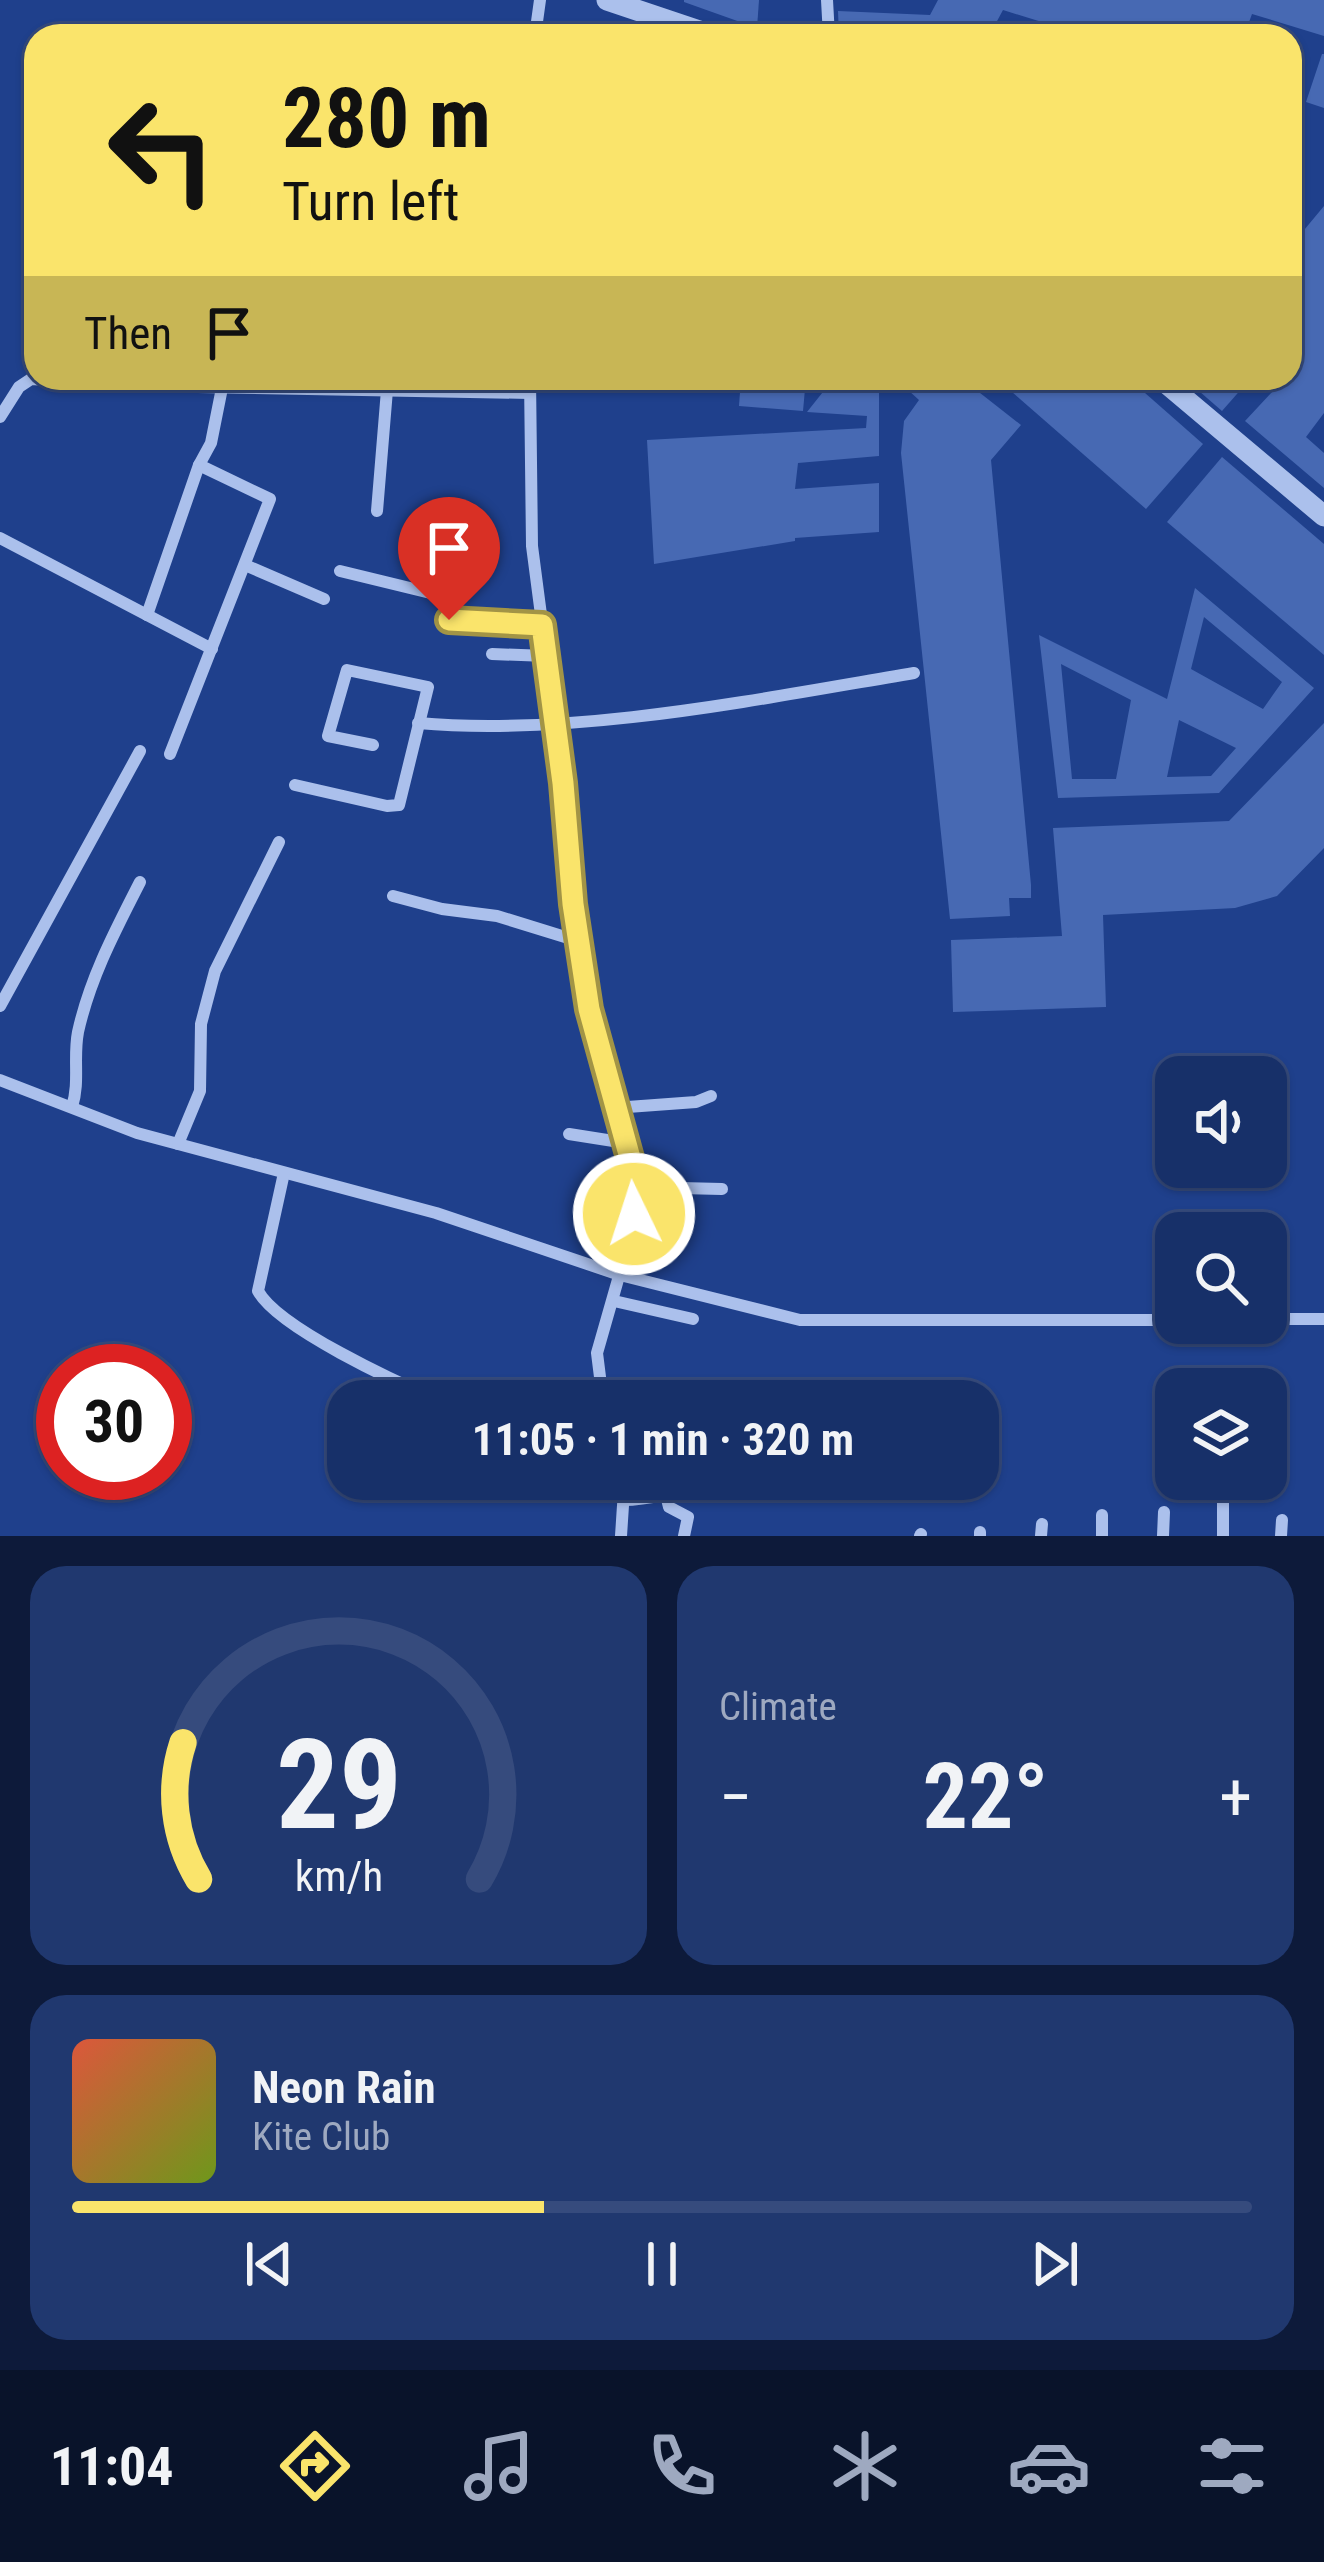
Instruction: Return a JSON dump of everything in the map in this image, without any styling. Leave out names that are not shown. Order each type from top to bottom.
[{"type":"street","points":[[607,0],[678,24]]},
{"type":"street","points":[[0,417],[24,383]]},
{"type":"street","points":[[147,615],[211,443],[222,390]]},
{"type":"street","points":[[377,512],[387,390]]},
{"type":"street","points":[[530,390],[532,546],[578,941],[589,1009],[638,1187],[614,1301],[597,1353],[600,1380]]},
{"type":"street","points":[[1174,390],[1324,516]]},
{"type":"street","points":[[170,754],[269,507],[269,496],[199,465]]},
{"type":"street","points":[[0,538],[212,649]]},
{"type":"street","points":[[245,565],[324,599]]},
{"type":"street","points":[[340,571],[447,597],[449,620],[542,625]]},
{"type":"street","points":[[491,654],[547,656]]},
{"type":"street","points":[[295,785],[399,805],[428,687],[347,670],[328,736],[374,745]]},
{"type":"street","points":[[418,723],[555,722],[667,712],[914,673]]},
{"type":"street","points":[[0,1006],[140,751]]},
{"type":"street","points":[[178,1144],[200,1091],[201,1024],[215,971],[279,842]]},
{"type":"street","points":[[72,1107],[83,1014],[100,962],[140,882]]},
{"type":"street","points":[[393,896],[497,916],[578,941]]},
{"type":"street","points":[[0,1080],[178,1144],[436,1213],[620,1275],[800,1320],[1155,1320]]},
{"type":"street","points":[[614,1108],[696,1102],[711,1096]]},
{"type":"street","points":[[569,1134],[626,1143]]},
{"type":"street","points":[[284,1173],[258,1291],[266,1306],[296,1327],[399,1380]]},
{"type":"street","points":[[638,1187],[722,1189]]},
{"type":"street","points":[[614,1301],[693,1319]]},
{"type":"street","points":[[1287,1319],[1324,1319]]},
{"type":"street","points":[[621,1536],[624,1500]]},
{"type":"street","points":[[667,1500],[669,1507],[688,1517],[684,1536]]},
{"type":"street","points":[[1223,1500],[1223,1536]]},
{"type":"street","points":[[1163,1536],[1164,1512]]},
{"type":"street","points":[[1102,1515],[1102,1536]]},
{"type":"street","points":[[1281,1536],[1282,1520]]},
{"type":"building","points":[[759,0],[757,24],[746,24],[684,2]]},
{"type":"building","points":[[938,0],[1324,0],[1324,36],[1302,29],[1302,24],[1252,14],[1248,24],[1048,24],[1003,10],[995,24],[839,24],[838,11],[930,15]]},
{"type":"building","points":[[1324,54],[1324,108],[1306,102]]},
{"type":"building","points":[[1324,206],[1324,413],[1306,437],[1324,453],[1324,488],[1245,421],[1274,390],[1302,390],[1302,233]]},
{"type":"building","points":[[740,390],[805,390],[803,411],[739,406]]},
{"type":"building","points":[[824,390],[879,390],[879,456],[798,463],[795,489],[879,483],[879,532],[795,538],[654,564],[647,440],[866,428],[867,416],[807,412]]},
{"type":"building","points":[[908,390],[976,390],[1021,425],[991,460],[1031,885],[1031,898],[1009,898],[1010,916],[950,919],[901,453],[904,421],[919,400]]},
{"type":"building","points":[[1010,390],[1142,390],[1203,444],[1146,509]]},
{"type":"building","points":[[1198,390],[1240,390],[1222,411]]},
{"type":"building","points":[[1222,457],[1324,544],[1324,655],[1167,522]]},
{"type":"building","points":[[1195,588],[1314,688],[1219,793],[1058,798],[1039,635],[1167,699]],"holes":[[[1204,617],[1282,682],[1263,709],[1191,669]],[[1061,664],[1131,700],[1116,779],[1072,779]],[[1179,720],[1236,748],[1211,776],[1167,777]]]},
{"type":"building","points":[[1324,723],[1324,848],[1277,896],[1235,908],[1103,915],[1106,1007],[953,1012],[951,940],[1062,936],[1053,828],[1229,821]]},
{"type":"route","points":[[449,620],[542,625],[578,941],[589,1009],[638,1187],[634,1214]]}]
